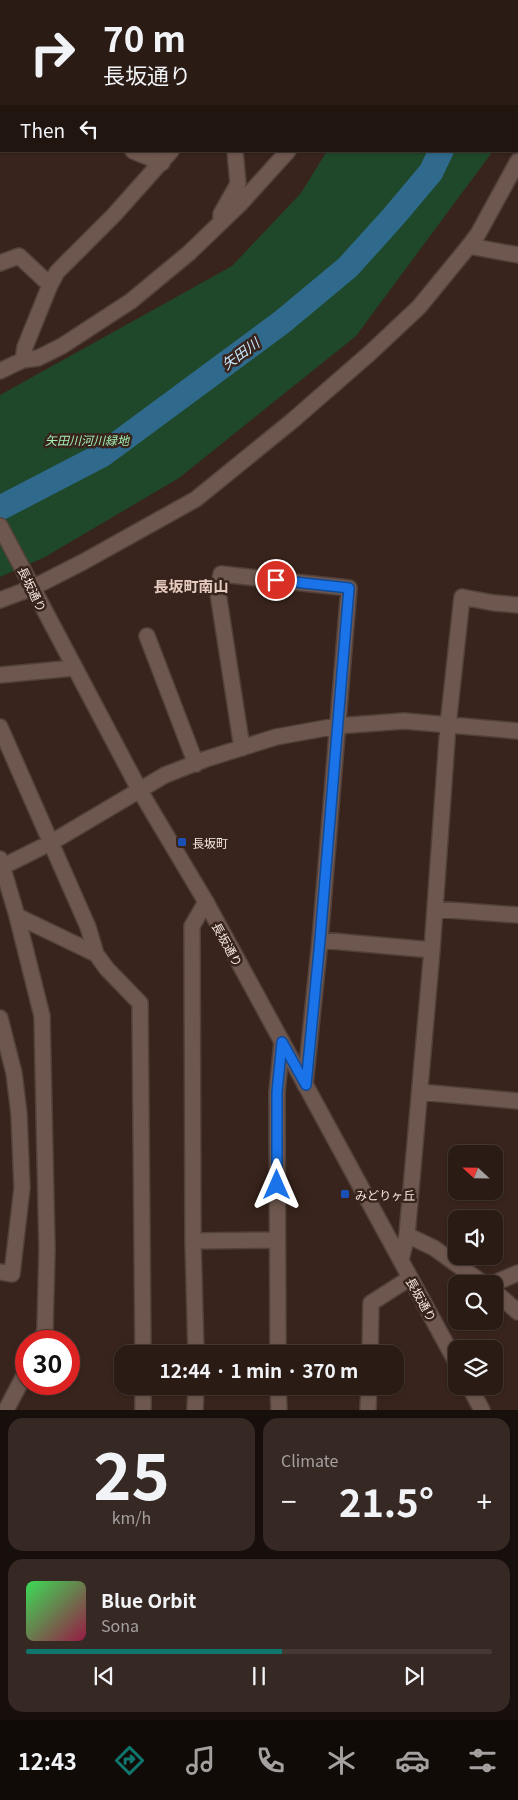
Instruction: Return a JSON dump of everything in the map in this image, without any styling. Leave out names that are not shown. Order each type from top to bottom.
[{"type":"street","points":[[138,152],[166,157]]},
{"type":"street","points":[[221,222],[221,214],[238,184],[235,152]]},
{"type":"street","points":[[0,371],[23,360],[38,358],[62,346],[131,301],[189,253],[242,203],[287,152]]},
{"type":"street","points":[[23,360],[25,347],[57,272],[114,215],[166,157]]},
{"type":"street","points":[[0,600],[32,588],[83,562],[196,498],[292,421],[370,353],[419,306],[470,246],[518,161]]},
{"type":"street","points":[[470,246],[518,255]]},
{"type":"street","points":[[0,262],[19,256],[50,285]]},
{"type":"street","name":"長坂通り","points":[[0,526],[140,791],[206,902],[448,1347]]},
{"type":"street","points":[[242,748],[218,593],[221,574],[349,588],[306,1085]]},
{"type":"street","points":[[401,1260],[407,1236],[432,950],[448,725],[462,597],[518,605]]},
{"type":"street","points":[[147,636],[196,764]]},
{"type":"street","points":[[0,675],[74,668]]},
{"type":"street","points":[[45,1330],[47,1249],[42,1016],[17,916],[1,865],[52,842],[165,775],[276,737],[337,726],[404,721],[518,731]]},
{"type":"street","points":[[0,727],[88,927],[96,954],[107,969],[140,1003],[143,1345]]},
{"type":"street","points":[[196,1345],[193,1241],[192,926],[206,902]]},
{"type":"street","points":[[435,909],[518,915]]},
{"type":"street","points":[[17,916],[96,954]]},
{"type":"street","points":[[320,940],[432,950]]},
{"type":"street","points":[[0,1018],[14,1073],[19,1114],[22,1188],[12,1274],[0,1272]]},
{"type":"street","points":[[278,1345],[277,1092],[282,1042]]},
{"type":"street","points":[[420,1092],[518,1101]]},
{"type":"street","points":[[407,1236],[434,1248],[472,1275]]},
{"type":"street","points":[[193,1241],[277,1240]]},
{"type":"street","points":[[503,1279],[518,1273]]},
{"type":"street","points":[[370,1345],[371,1303],[410,1278]]},
{"type":"street","points":[[503,1300],[518,1312]]},
{"type":"street","points":[[6,1410],[15,1393]]},
{"type":"street","points":[[143,1395],[143,1410]]},
{"type":"street","points":[[195,1410],[196,1395]]},
{"type":"street","points":[[278,1395],[279,1410]]},
{"type":"street","points":[[368,1410],[369,1395]]},
{"type":"street","points":[[474,1395],[482,1410]]},
{"type":"green space","name":"矢田川河川緑地","points":[[326,152],[492,152],[356,336],[179,478],[45,557],[0,577],[0,395],[232,266],[301,193]]},
{"type":"waterway","name":"矢田川","points":[[0,508],[102,455],[282,322],[348,267],[431,172],[441,152]]},
{"type":"place","name":"長坂町","points":[[182,842]]},
{"type":"place","name":"みどりヶ丘","points":[[345,1194]]},
{"type":"district","name":"長坂町南山","points":[[191,585]]},
{"type":"route","points":[[276,580],[349,588],[306,1085],[282,1042],[277,1092],[277,1185]]}]
